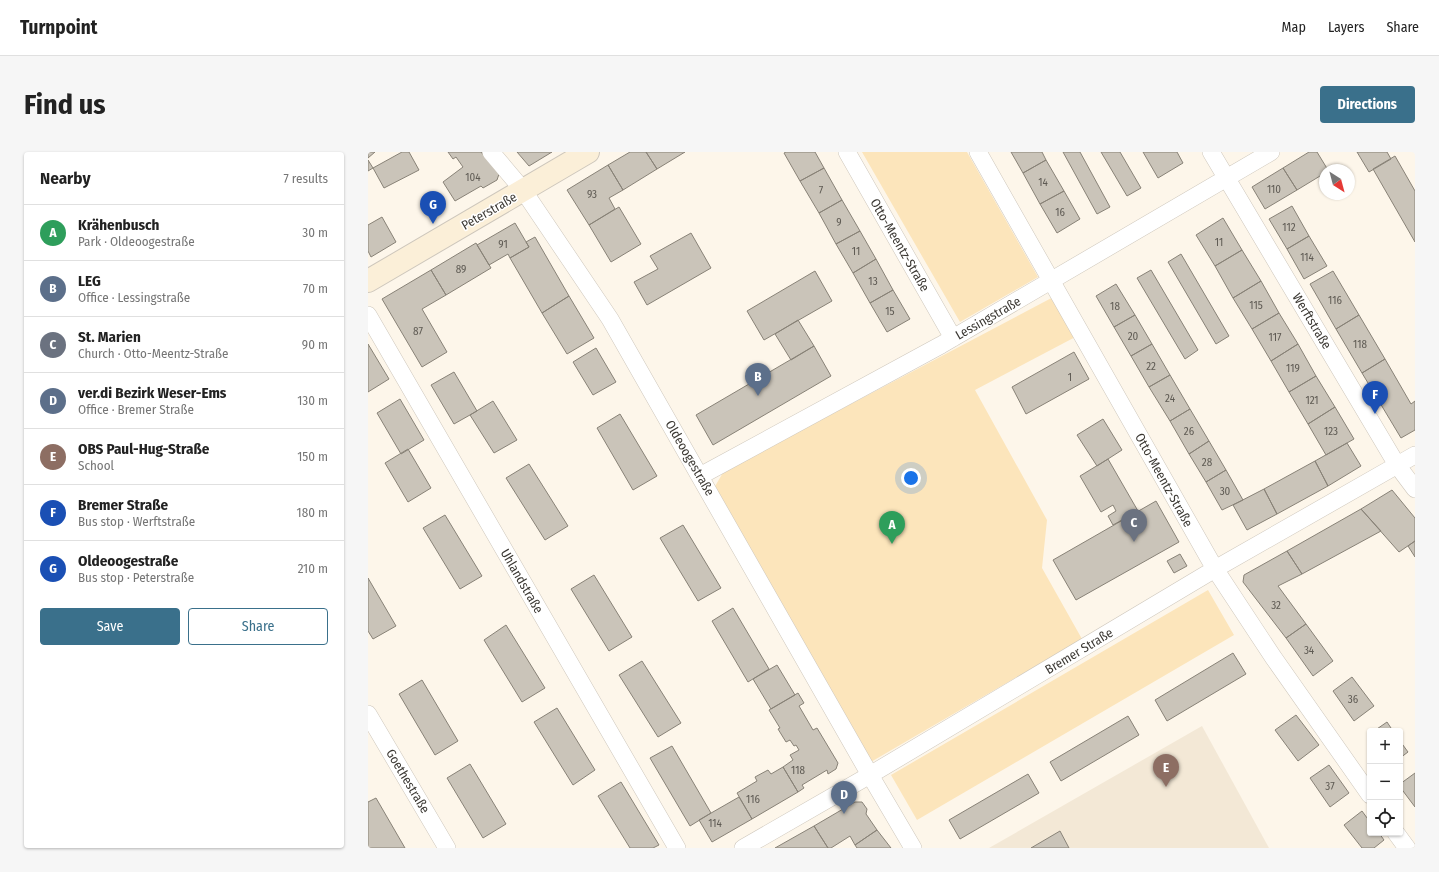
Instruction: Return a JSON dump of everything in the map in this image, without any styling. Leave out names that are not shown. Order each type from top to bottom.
[{"type":"main road","name":"Peterstraße","points":[[368,281],[588,152]]},
{"type":"street","name":"Oldeoogestraße","points":[[491,152],[524,190],[610,319],[913,848]]},
{"type":"street","name":"Otto-Meentz-Straße","points":[[847,152],[953,338]]},
{"type":"street","name":"Otto-Meentz-Straße","points":[[978,152],[1215,569],[1273,657],[1367,791]]},
{"type":"street","name":"Werftstraße","points":[[1211,152],[1397,465],[1415,489]]},
{"type":"street","name":"Lessingstraße","points":[[700,476],[953,338],[1271,152]]},
{"type":"street","name":"Uhlandstraße","points":[[368,315],[677,848]]},
{"type":"street","name":"Bremer Straße","points":[[744,848],[870,775],[1215,569],[1415,455]]},
{"type":"street","name":"Goethestraße","points":[[368,714],[447,848]]},
{"type":"street","points":[[1398,836],[1407,848]]},
{"type":"shaded area","points":[[862,152],[967,152],[1038,277],[960,322]]},
{"type":"shaded area","points":[[1059,294],[1081,334],[975,390],[1047,520],[1042,568],[1082,639],[864,766],[711,493],[724,471]]},
{"type":"shaded area","points":[[1208,590],[1234,635],[917,820],[891,775]]},
{"type":"shaded area","points":[[1202,726],[1269,848],[989,848]]},
{"type":"building","points":[[368,152],[375,152],[368,158]]},
{"type":"building","points":[[402,152],[409,152],[419,170],[384,188],[373,168]]},
{"type":"building","points":[[448,152],[481,152],[499,174],[497,180],[483,188],[481,186],[455,201],[443,182],[463,167],[456,157],[453,159]]},
{"type":"building","points":[[517,152],[552,152],[529,166]]},
{"type":"building","points":[[630,152],[646,152],[657,169],[623,190],[608,165]]},
{"type":"building","points":[[646,152],[685,152],[657,169]]},
{"type":"building","points":[[815,152],[824,168],[800,181],[784,153]]},
{"type":"building","points":[[1011,152],[1042,152],[1046,160],[1023,173]]},
{"type":"building","points":[[1063,152],[1080,152],[1110,207],[1097,214]]},
{"type":"building","points":[[1101,152],[1120,152],[1141,188],[1127,196]]},
{"type":"building","points":[[1143,152],[1177,152],[1183,163],[1158,178]]},
{"type":"building","points":[[1309,152],[1317,152],[1324,164],[1319,164],[1319,177],[1297,190],[1283,168]]},
{"type":"building","points":[[1357,152],[1387,152],[1391,159],[1369,172]]},
{"type":"building","points":[[1395,156],[1415,191],[1415,242],[1373,169]]},
{"type":"building","points":[[368,160],[373,168],[368,171]]},
{"type":"building","points":[[1046,160],[1064,191],[1040,204],[1023,173]]},
{"type":"building","points":[[608,165],[623,190],[609,198],[615,209],[589,225],[567,190]]},
{"type":"building","points":[[824,168],[842,200],[819,213],[800,181]]},
{"type":"building","points":[[1283,168],[1297,190],[1265,209],[1252,187]]},
{"type":"building","points":[[1064,191],[1080,219],[1057,233],[1040,204]]},
{"type":"building","points":[[842,200],[860,231],[836,244],[819,213]]},
{"type":"building","points":[[1292,206],[1309,236],[1287,249],[1269,219]]},
{"type":"building","points":[[619,207],[641,244],[611,262],[589,225]]},
{"type":"building","points":[[382,217],[396,242],[371,257],[368,251],[368,225]]},
{"type":"building","points":[[1223,218],[1242,250],[1215,266],[1196,235]]},
{"type":"building","points":[[515,223],[529,247],[510,258],[508,254],[489,265],[477,245]]},
{"type":"building","points":[[860,231],[876,259],[853,273],[836,244]]},
{"type":"building","points":[[691,233],[711,268],[647,305],[634,282],[658,269],[650,256]]},
{"type":"building","points":[[1309,236],[1327,266],[1304,279],[1287,249]]},
{"type":"building","points":[[535,237],[569,296],[542,313],[510,258],[529,247],[526,242]]},
{"type":"building","points":[[476,243],[491,268],[446,295],[431,270]]},
{"type":"building","points":[[1242,250],[1261,281],[1233,298],[1215,266]]},
{"type":"building","points":[[1181,254],[1229,336],[1216,344],[1168,262]]},
{"type":"building","points":[[876,259],[893,290],[870,303],[853,273]]},
{"type":"building","points":[[431,270],[446,295],[422,309],[447,352],[422,367],[382,299]]},
{"type":"building","points":[[1151,270],[1198,350],[1185,359],[1137,278]]},
{"type":"building","points":[[815,271],[832,301],[764,340],[747,311]]},
{"type":"building","points":[[1333,271],[1359,315],[1336,329],[1310,284]]},
{"type":"building","points":[[1261,281],[1279,313],[1252,329],[1233,298]]},
{"type":"building","points":[[1116,284],[1135,315],[1114,327],[1096,296]]},
{"type":"building","points":[[893,290],[910,319],[887,332],[870,303]]},
{"type":"building","points":[[569,296],[594,338],[567,354],[542,313]]},
{"type":"building","points":[[1279,313],[1298,344],[1271,361],[1252,329]]},
{"type":"building","points":[[1135,315],[1152,344],[1131,356],[1114,327]]},
{"type":"building","points":[[1359,315],[1385,359],[1362,373],[1336,329]]},
{"type":"building","points":[[798,320],[814,346],[791,360],[775,334]]},
{"type":"building","points":[[368,344],[389,379],[368,392]]},
{"type":"building","points":[[1152,344],[1170,375],[1149,387],[1131,356]]},
{"type":"building","points":[[1298,344],[1316,376],[1289,392],[1271,361]]},
{"type":"building","points":[[814,346],[831,376],[713,445],[696,415]]},
{"type":"building","points":[[596,348],[616,382],[593,395],[573,362]]},
{"type":"building","points":[[1074,352],[1089,379],[1026,414],[1012,387]]},
{"type":"building","points":[[1385,359],[1411,404],[1415,401],[1415,430],[1401,438],[1362,373]]},
{"type":"building","points":[[454,372],[477,411],[454,424],[431,385]]},
{"type":"building","points":[[1170,375],[1190,409],[1170,421],[1149,387]]},
{"type":"building","points":[[1316,376],[1335,407],[1308,424],[1289,392]]},
{"type":"building","points":[[400,399],[424,440],[401,454],[377,413]]},
{"type":"building","points":[[493,401],[517,440],[494,453],[470,415]]},
{"type":"building","points":[[1335,407],[1354,439],[1326,455],[1308,424]]},
{"type":"building","points":[[1190,409],[1209,441],[1189,454],[1170,421]]},
{"type":"building","points":[[620,414],[657,476],[633,490],[597,428]]},
{"type":"building","points":[[1103,419],[1122,450],[1097,466],[1077,435]]},
{"type":"building","points":[[1209,441],[1226,470],[1206,482],[1189,454]]},
{"type":"building","points":[[1347,443],[1361,466],[1328,486],[1315,461]]},
{"type":"building","points":[[408,449],[431,488],[408,502],[385,463]]},
{"type":"building","points":[[1108,459],[1138,511],[1113,525],[1108,516],[1116,511],[1113,505],[1101,512],[1080,476]]},
{"type":"building","points":[[1315,461],[1328,486],[1277,514],[1264,489]]},
{"type":"building","points":[[529,464],[568,526],[545,540],[506,478]]},
{"type":"building","points":[[1226,470],[1243,500],[1222,510],[1206,482]]},
{"type":"building","points":[[1264,489],[1277,514],[1247,530],[1233,505]]},
{"type":"building","points":[[1392,490],[1415,518],[1415,541],[1399,552],[1361,509]]},
{"type":"building","points":[[1156,501],[1179,542],[1076,600],[1053,560]]},
{"type":"building","points":[[1361,509],[1381,531],[1302,574],[1287,551]]},
{"type":"building","points":[[445,515],[482,576],[460,589],[423,528]]},
{"type":"building","points":[[683,525],[721,588],[698,601],[660,538]]},
{"type":"building","points":[[1415,541],[1415,557],[1408,546]]},
{"type":"building","points":[[1287,551],[1302,574],[1278,586],[1306,624],[1286,638],[1243,582],[1244,575]]},
{"type":"building","points":[[1180,554],[1187,566],[1174,573],[1167,561]]},
{"type":"building","points":[[594,575],[632,637],[609,651],[571,589]]},
{"type":"building","points":[[368,578],[396,626],[373,639],[368,631]]},
{"type":"building","points":[[733,608],[769,669],[748,682],[712,621]]},
{"type":"building","points":[[1306,624],[1333,661],[1313,676],[1286,638]]},
{"type":"building","points":[[506,625],[545,688],[522,702],[484,640]]},
{"type":"building","points":[[1233,653],[1246,674],[1167,721],[1155,700]]},
{"type":"building","points":[[642,661],[681,723],[658,737],[619,675]]},
{"type":"building","points":[[777,665],[795,695],[771,709],[753,679]]},
{"type":"building","points":[[1352,677],[1374,706],[1354,721],[1333,691]]},
{"type":"building","points":[[422,680],[458,741],[435,755],[399,694]]},
{"type":"building","points":[[798,693],[804,703],[799,706],[813,730],[817,728],[838,763],[836,769],[828,774],[827,770],[802,785],[804,788],[798,792],[783,767],[793,760],[790,755],[799,750],[790,740],[786,742],[778,729],[780,728],[769,710]]},
{"type":"building","points":[[557,708],[595,770],[573,785],[534,722]]},
{"type":"building","points":[[1296,715],[1319,745],[1298,761],[1275,730]]},
{"type":"building","points":[[1128,716],[1139,735],[1061,781],[1050,762]]},
{"type":"building","points":[[1387,722],[1391,728],[1378,728]]},
{"type":"building","points":[[1403,745],[1408,752],[1403,756]]},
{"type":"building","points":[[672,746],[711,813],[690,826],[650,758]]},
{"type":"building","points":[[470,764],[506,824],[483,838],[447,778]]},
{"type":"building","points":[[1329,765],[1349,793],[1330,807],[1310,778]]},
{"type":"building","points":[[783,767],[798,792],[752,819],[737,793],[757,781],[755,777],[768,770],[771,774]]},
{"type":"building","points":[[1415,773],[1415,807],[1403,791],[1403,782]]},
{"type":"building","points":[[1028,774],[1039,793],[960,839],[949,820]]},
{"type":"building","points":[[621,782],[659,845],[653,848],[630,848],[598,796]]},
{"type":"building","points":[[739,797],[752,819],[712,842],[699,820]]},
{"type":"building","points":[[376,798],[405,848],[368,848],[368,802]]},
{"type":"building","points":[[855,802],[862,802],[867,809],[866,814],[877,830],[855,845],[850,836],[831,848],[828,848],[814,826]]},
{"type":"building","points":[[1362,811],[1367,818],[1367,836],[1381,836],[1384,840],[1374,848],[1362,848],[1344,825]]},
{"type":"building","points":[[814,826],[828,848],[775,848]]},
{"type":"building","points":[[877,830],[891,848],[857,848],[855,845]]},
{"type":"building","points":[[1060,831],[1069,848],[1031,848]]},
{"type":"place","name":"Oldeoogestraße","points":[[433,224]]},
{"type":"place","name":"LEG","points":[[758,396]]},
{"type":"place","name":"Bremer Straße","points":[[1375,414]]},
{"type":"place","name":"St. Marien","points":[[1134,542]]},
{"type":"place","name":"Krähenbusch","points":[[892,544]]},
{"type":"place","name":"OBS Paul-Hug-Straße","points":[[1166,787]]},
{"type":"place","name":"ver.di Bezirk Weser-Ems","points":[[844,814]]}]
